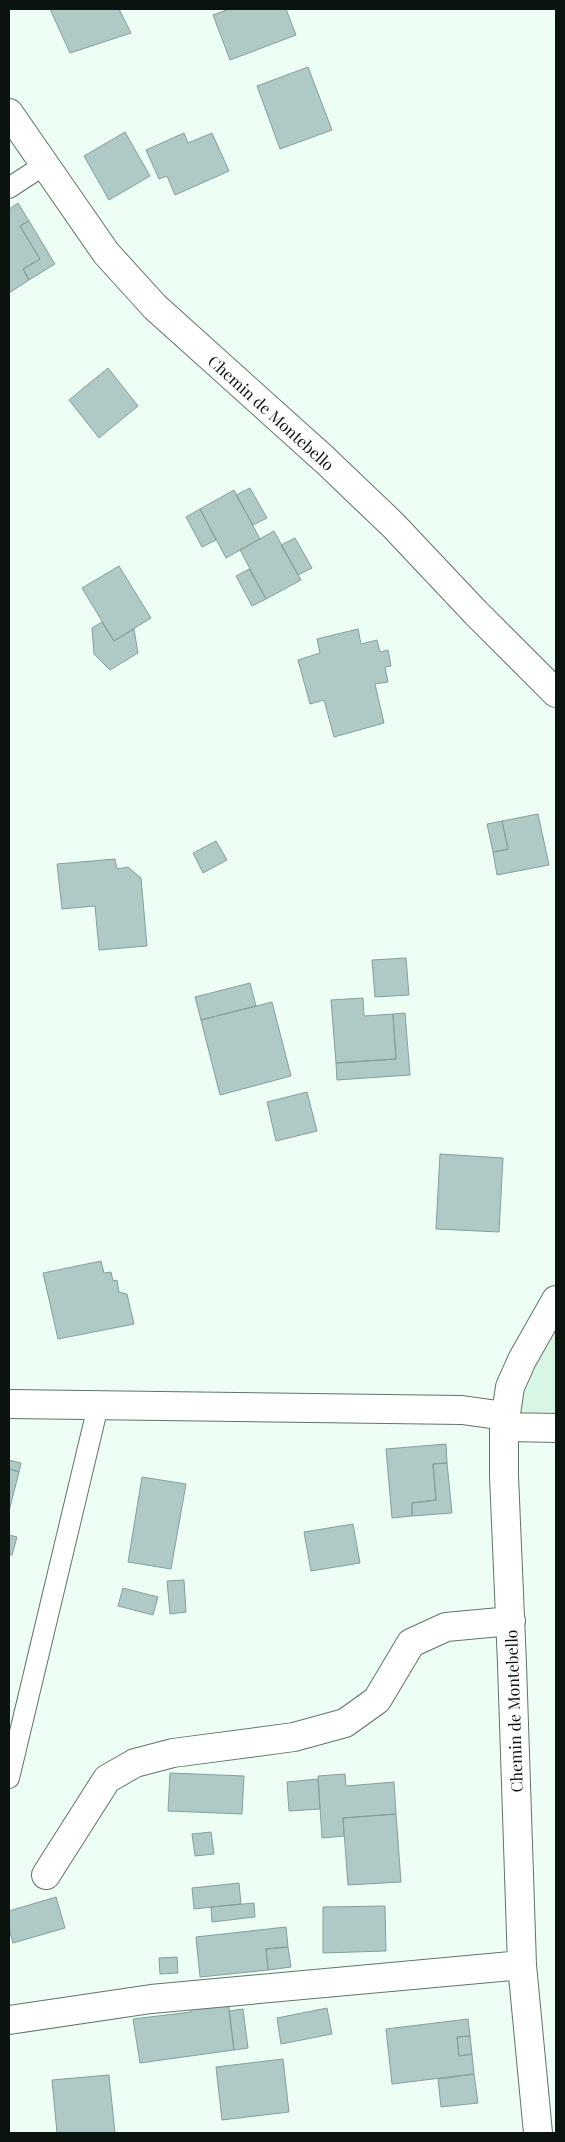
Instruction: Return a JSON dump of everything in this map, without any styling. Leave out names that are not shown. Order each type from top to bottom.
[{"type":"street","name":"Chemin de Montebello","points":[[9,113],[106,253],[155,307],[386,518],[476,613],[556,693]]},
{"type":"street","name":"Chemin de Montebello","points":[[538,2133],[522,1965],[504,1476],[504,1422],[510,1387],[522,1360],[556,1300]]},
{"type":"street","points":[[9,1404],[462,1410],[504,1422],[556,1428]]},
{"type":"street","points":[[46,1875],[107,1779],[135,1763],[173,1753],[294,1737],[344,1723],[377,1700],[411,1643],[446,1627],[510,1621]]},
{"type":"street","points":[[9,2020],[151,1999],[522,1965]]},
{"type":"lane","points":[[9,188],[44,165]]},
{"type":"lane","points":[[9,1778],[98,1406]]},
{"type":"shaded area","points":[[556,1300],[556,1436],[504,1427]]},
{"type":"building","points":[[50,9],[119,9],[131,33],[70,53]]},
{"type":"building","points":[[229,9],[286,9],[296,35],[230,60],[213,15]]},
{"type":"building","points":[[308,67],[332,130],[280,149],[257,86]]},
{"type":"building","points":[[125,132],[150,176],[109,200],[84,156]]},
{"type":"building","points":[[184,133],[188,143],[212,133],[229,171],[175,195],[167,176],[159,179],[146,150]]},
{"type":"building","points":[[18,203],[29,221],[20,226],[40,259],[23,269],[29,280],[9,293],[9,209]]},
{"type":"building","points":[[29,221],[55,264],[29,280],[23,269],[40,259],[20,226]]},
{"type":"building","points":[[108,368],[138,406],[99,438],[69,400]]},
{"type":"building","points":[[250,488],[267,518],[253,525],[236,495]]},
{"type":"building","points":[[234,490],[260,539],[226,558],[200,509]]},
{"type":"building","points":[[200,509],[216,540],[202,547],[186,517]]},
{"type":"building","points":[[274,531],[301,580],[266,599],[240,550]]},
{"type":"building","points":[[295,538],[312,568],[298,575],[281,545]]},
{"type":"building","points":[[119,566],[151,618],[114,641],[82,588]]},
{"type":"building","points":[[249,569],[266,599],[252,606],[236,576]]},
{"type":"building","points":[[102,622],[114,641],[134,629],[138,653],[110,670],[94,654],[92,628]]},
{"type":"building","points":[[358,629],[361,644],[377,640],[380,652],[388,650],[391,666],[385,667],[388,682],[375,684],[384,723],[334,737],[324,700],[310,704],[298,660],[320,653],[317,639]]},
{"type":"building","points":[[538,814],[549,865],[497,875],[493,852],[508,849],[502,821]]},
{"type":"building","points":[[502,821],[508,849],[493,852],[487,824]]},
{"type":"building","points":[[216,841],[227,860],[203,873],[193,853]]},
{"type":"building","points":[[115,859],[117,869],[128,867],[141,878],[147,946],[99,950],[95,906],[62,909],[57,864]]},
{"type":"building","points":[[406,958],[409,995],[375,997],[372,960]]},
{"type":"building","points":[[250,983],[256,1006],[201,1020],[195,997]]},
{"type":"building","points":[[363,998],[364,1016],[393,1014],[396,1059],[336,1063],[331,1000]]},
{"type":"building","points":[[272,1002],[291,1076],[220,1095],[201,1020]]},
{"type":"building","points":[[405,1013],[410,1075],[337,1080],[336,1063],[396,1059],[393,1014]]},
{"type":"building","points":[[307,1092],[317,1131],[276,1141],[267,1102]]},
{"type":"building","points":[[440,1154],[503,1158],[499,1232],[436,1229]]},
{"type":"building","points":[[101,1261],[104,1273],[111,1272],[113,1281],[117,1280],[119,1292],[127,1294],[134,1324],[58,1339],[43,1273]]},
{"type":"building","points":[[446,1444],[447,1463],[433,1464],[436,1500],[412,1503],[412,1516],[392,1518],[386,1449]]},
{"type":"building","points":[[9,1460],[21,1463],[19,1472],[9,1469]]},
{"type":"building","points":[[447,1463],[452,1513],[412,1516],[412,1503],[436,1500],[433,1464]]},
{"type":"building","points":[[9,1469],[19,1472],[9,1511]]},
{"type":"building","points":[[142,1477],[186,1484],[171,1569],[128,1562]]},
{"type":"building","points":[[353,1524],[360,1563],[311,1571],[304,1532]]},
{"type":"building","points":[[9,1535],[17,1537],[12,1555],[9,1555]]},
{"type":"building","points":[[184,1580],[186,1612],[170,1614],[167,1581]]},
{"type":"building","points":[[123,1588],[158,1597],[153,1615],[118,1606]]},
{"type":"building","points":[[170,1773],[244,1776],[242,1814],[168,1811]]},
{"type":"building","points":[[345,1774],[346,1786],[394,1782],[396,1814],[343,1818],[344,1836],[322,1838],[318,1776]]},
{"type":"building","points":[[318,1779],[320,1809],[289,1811],[287,1782]]},
{"type":"building","points":[[396,1814],[401,1882],[348,1885],[343,1818]]},
{"type":"building","points":[[211,1832],[214,1854],[195,1856],[192,1834]]},
{"type":"building","points":[[239,1883],[241,1904],[194,1909],[192,1888]]},
{"type":"building","points":[[56,1897],[65,1928],[13,1943],[9,1929],[9,1911]]},
{"type":"building","points":[[254,1903],[255,1917],[212,1922],[211,1907]]},
{"type":"building","points":[[385,1906],[386,1951],[323,1953],[323,1907]]},
{"type":"building","points":[[286,1927],[288,1947],[266,1949],[268,1970],[200,1977],[196,1937]]},
{"type":"building","points":[[288,1947],[291,1967],[268,1970],[266,1949]]},
{"type":"building","points":[[177,1957],[178,1973],[160,1974],[159,1958]]},
{"type":"building","points":[[228,2000],[234,2050],[140,2063],[133,2019],[191,2012],[189,2005]]},
{"type":"building","points":[[327,2008],[332,2034],[281,2044],[277,2018]]},
{"type":"building","points":[[243,2009],[248,2048],[234,2050],[229,2011]]},
{"type":"building","points":[[468,2019],[470,2036],[457,2037],[459,2056],[472,2054],[474,2074],[392,2084],[386,2029]]},
{"type":"building","points":[[470,2036],[472,2054],[459,2056],[457,2037]]},
{"type":"building","points":[[283,2059],[289,2112],[222,2120],[216,2067]]},
{"type":"building","points":[[474,2074],[478,2103],[441,2107],[438,2079]]},
{"type":"building","points":[[109,2075],[115,2133],[57,2133],[52,2080]]}]
